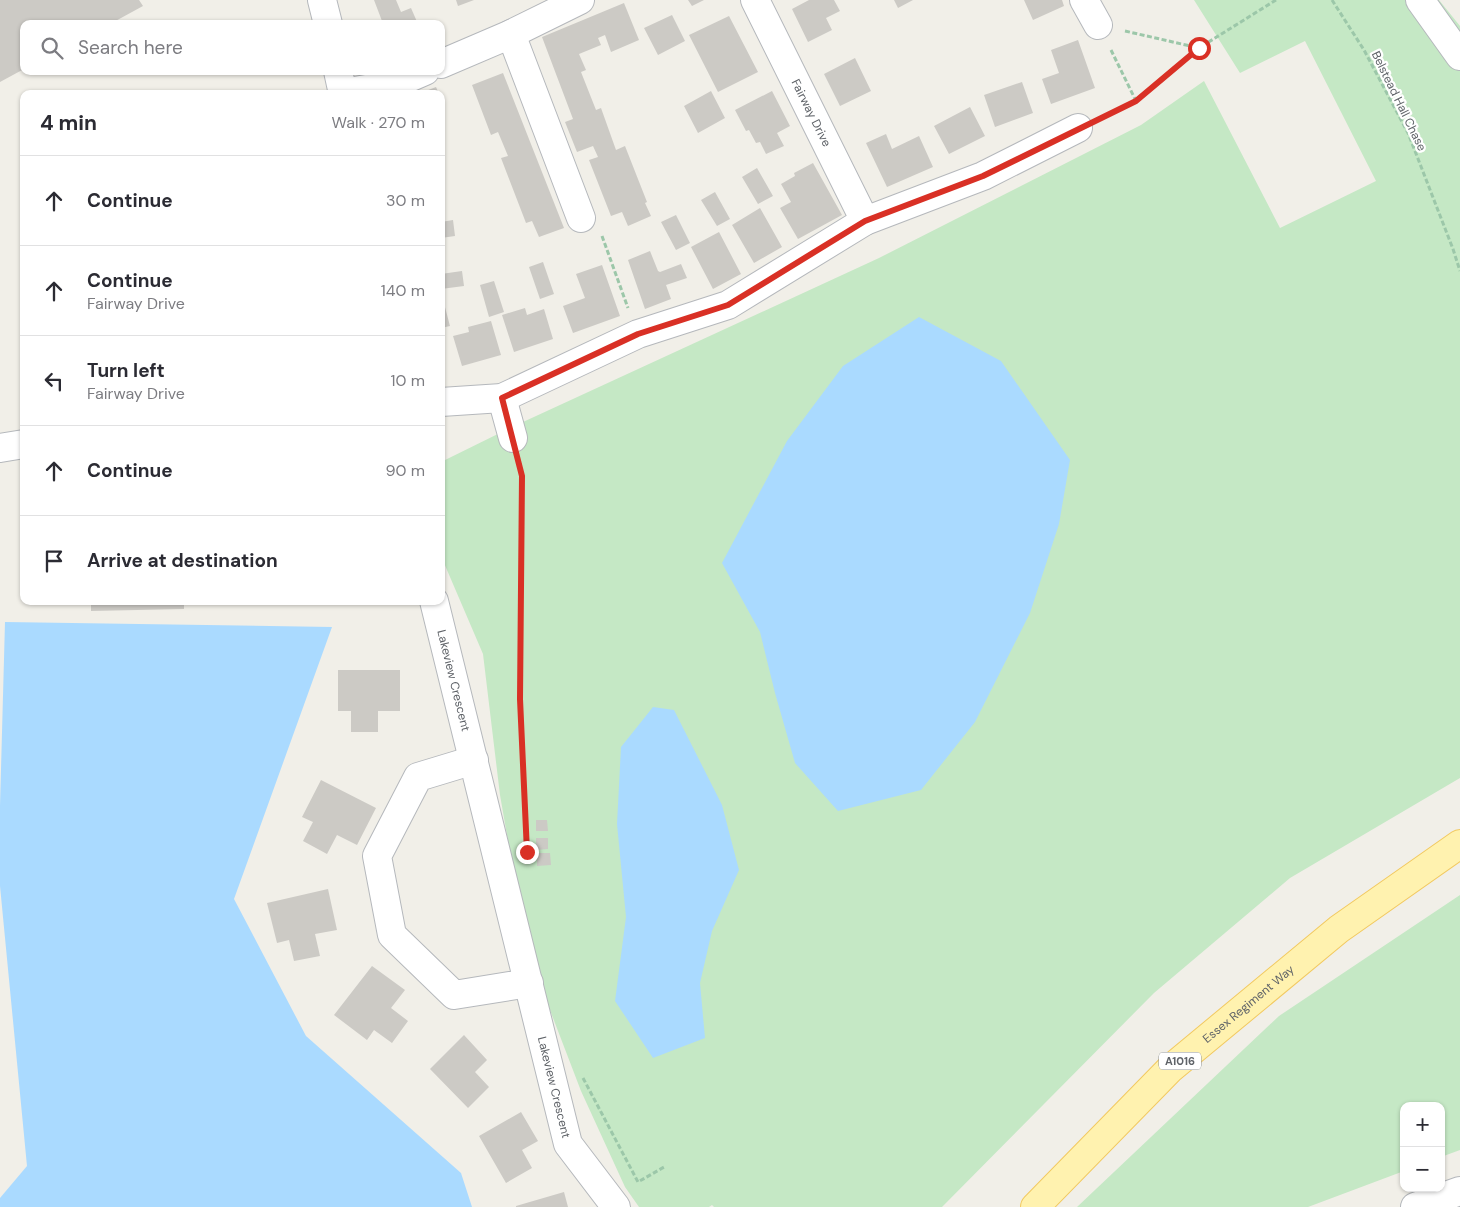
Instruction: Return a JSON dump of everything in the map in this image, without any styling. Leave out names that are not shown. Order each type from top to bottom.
[{"type":"main road","name":"Essex Regiment Way","points":[[1035,1207],[1170,1069],[1339,929],[1460,844]]},
{"type":"street","points":[[322,0],[327,20]]},
{"type":"street","points":[[445,62],[511,34],[580,0]]},
{"type":"street","points":[[1084,0],[1098,25]]},
{"type":"street","points":[[1420,0],[1460,56]]},
{"type":"street","name":"Fairway Drive","points":[[760,2],[865,221]]},
{"type":"street","points":[[511,34],[581,218]]},
{"type":"street","points":[[339,75],[342,90]]},
{"type":"street","points":[[364,90],[395,84],[416,75]]},
{"type":"street","points":[[445,402],[502,398],[638,334],[728,305],[865,221],[983,176],[1078,128]]},
{"type":"street","points":[[502,398],[513,438]]},
{"type":"street","points":[[0,448],[20,445]]},
{"type":"street","name":"Lakeview Crescent","points":[[435,605],[568,1144],[616,1207]]},
{"type":"street","points":[[474,760],[418,777],[377,856],[392,934],[454,995],[529,983]]},
{"type":"street","points":[[1415,1207],[1460,1191]]},
{"type":"path","points":[[1078,128],[1136,101],[1199,48],[1276,0]]},
{"type":"path","name":"Belstead Hall Chase","points":[[1332,0],[1364,50],[1408,133],[1460,271]]},
{"type":"path","points":[[1098,25],[1199,48]]},
{"type":"path","points":[[1098,25],[1136,101]]},
{"type":"path","points":[[581,218],[601,232],[638,334]]},
{"type":"path","points":[[513,438],[522,476],[520,699],[527,852]]},
{"type":"path","points":[[583,1078],[638,1182],[664,1167]]},
{"type":"green space","points":[[1194,0],[1439,0],[1460,26],[1460,778],[1290,878],[1154,993],[942,1207],[714,1207],[712,1205],[709,1207],[639,1207],[625,1187],[581,1091],[545,997],[516,887],[500,795],[483,654],[445,565],[445,460],[510,428],[879,258],[1141,125],[1204,81],[1280,228],[1376,181],[1305,41],[1240,73]]},
{"type":"green space","points":[[1460,895],[1460,1150],[1445,1156],[1445,1102],[1400,1102],[1400,1172],[1308,1207],[1077,1207],[1279,1016]]},
{"type":"water","points":[[919,317],[1001,361],[1070,460],[1059,524],[1030,613],[975,722],[921,790],[838,811],[795,763],[760,632],[722,563],[787,441],[843,366]]},
{"type":"water","points":[[5,622],[332,627],[234,899],[306,1036],[461,1173],[472,1207],[0,1207],[0,1198],[27,1166],[0,886],[0,806]]},
{"type":"water","points":[[653,707],[674,710],[722,805],[739,870],[712,931],[700,983],[705,1038],[653,1058],[615,1001],[626,917],[617,824],[621,747]]},
{"type":"building","points":[[0,0],[139,0],[143,6],[117,20],[20,20],[20,71],[0,82]]},
{"type":"building","points":[[374,0],[396,0],[401,12],[411,8],[416,20],[382,20]]},
{"type":"building","points":[[456,0],[474,0],[458,6]]},
{"type":"building","points":[[688,0],[704,0],[692,6]]},
{"type":"building","points":[[809,0],[834,0],[840,11],[826,18],[832,30],[808,42],[792,9]]},
{"type":"building","points":[[894,0],[913,0],[898,8]]},
{"type":"building","points":[[1024,0],[1062,0],[1064,6],[1033,20]]},
{"type":"building","points":[[624,3],[639,40],[611,52],[605,35],[598,38],[601,45],[579,54],[586,70],[581,72],[596,110],[601,108],[616,150],[625,146],[651,216],[628,226],[622,212],[611,216],[589,160],[598,157],[593,146],[577,152],[565,122],[573,119],[542,37]]},
{"type":"building","points":[[672,15],[685,41],[658,55],[644,28]]},
{"type":"building","points":[[729,16],[758,72],[718,92],[689,35]]},
{"type":"building","points":[[1078,40],[1095,88],[1051,104],[1042,79],[1059,73],[1051,50]]},
{"type":"building","points":[[855,58],[871,91],[840,106],[824,74]]},
{"type":"building","points":[[503,73],[564,228],[539,237],[532,221],[526,223],[501,158],[508,156],[498,132],[491,135],[472,85]]},
{"type":"building","points":[[1022,82],[1033,113],[995,127],[984,95]]},
{"type":"building","points":[[711,91],[725,118],[698,133],[684,106]]},
{"type":"building","points":[[772,91],[790,126],[777,133],[784,146],[766,154],[760,142],[756,143],[749,130],[746,131],[735,110]]},
{"type":"building","points":[[970,107],[985,136],[949,154],[934,126]]},
{"type":"building","points":[[886,134],[892,149],[919,136],[933,167],[887,187],[866,143]]},
{"type":"building","points":[[813,163],[842,215],[798,239],[780,208],[791,202],[781,184],[795,176],[794,173]]},
{"type":"building","points":[[757,168],[773,196],[758,204],[742,177]]},
{"type":"building","points":[[715,192],[730,219],[717,226],[701,200]]},
{"type":"building","points":[[760,208],[782,247],[754,263],[732,225]]},
{"type":"building","points":[[676,215],[690,243],[676,250],[661,222]]},
{"type":"building","points":[[453,220],[455,236],[445,237],[445,221]]},
{"type":"building","points":[[719,232],[741,274],[713,289],[691,247]]},
{"type":"building","points":[[650,251],[658,271],[660,272],[681,264],[687,278],[666,285],[671,299],[645,309],[628,260]]},
{"type":"building","points":[[543,262],[554,294],[540,299],[529,267]]},
{"type":"building","points":[[602,265],[620,316],[573,333],[563,306],[585,298],[576,274]]},
{"type":"building","points":[[462,271],[464,286],[445,288],[445,273]]},
{"type":"building","points":[[494,281],[504,312],[489,317],[480,285]]},
{"type":"building","points":[[445,307],[450,326],[445,327]]},
{"type":"building","points":[[525,308],[527,315],[544,309],[553,339],[514,352],[502,315]]},
{"type":"building","points":[[491,321],[501,355],[462,366],[453,336],[469,332],[468,327]]},
{"type":"building","points":[[91,605],[184,605],[184,609],[91,611]]},
{"type":"building","points":[[338,670],[400,670],[400,711],[378,711],[378,732],[351,732],[351,711],[338,711]]},
{"type":"building","points":[[321,780],[376,808],[357,845],[337,835],[327,854],[303,841],[313,822],[302,817]]},
{"type":"building","points":[[536,820],[547,820],[548,831],[536,831]]},
{"type":"building","points":[[536,838],[548,838],[548,849],[536,850]]},
{"type":"building","points":[[537,853],[550,853],[551,865],[537,866]]},
{"type":"building","points":[[328,889],[337,930],[315,934],[320,956],[294,961],[289,940],[277,943],[267,903]]},
{"type":"building","points":[[372,966],[405,990],[391,1008],[408,1021],[392,1043],[374,1030],[367,1040],[334,1015]]},
{"type":"building","points":[[464,1035],[487,1060],[475,1072],[489,1087],[468,1108],[430,1069]]},
{"type":"building","points":[[521,1112],[538,1141],[522,1150],[532,1168],[506,1183],[479,1136]]},
{"type":"building","points":[[564,1192],[568,1207],[516,1207],[516,1206]]},
{"type":"route","points":[[527,852],[520,699],[522,476],[502,398],[638,334],[728,305],[865,221],[983,176],[1136,101],[1199,48]]}]
